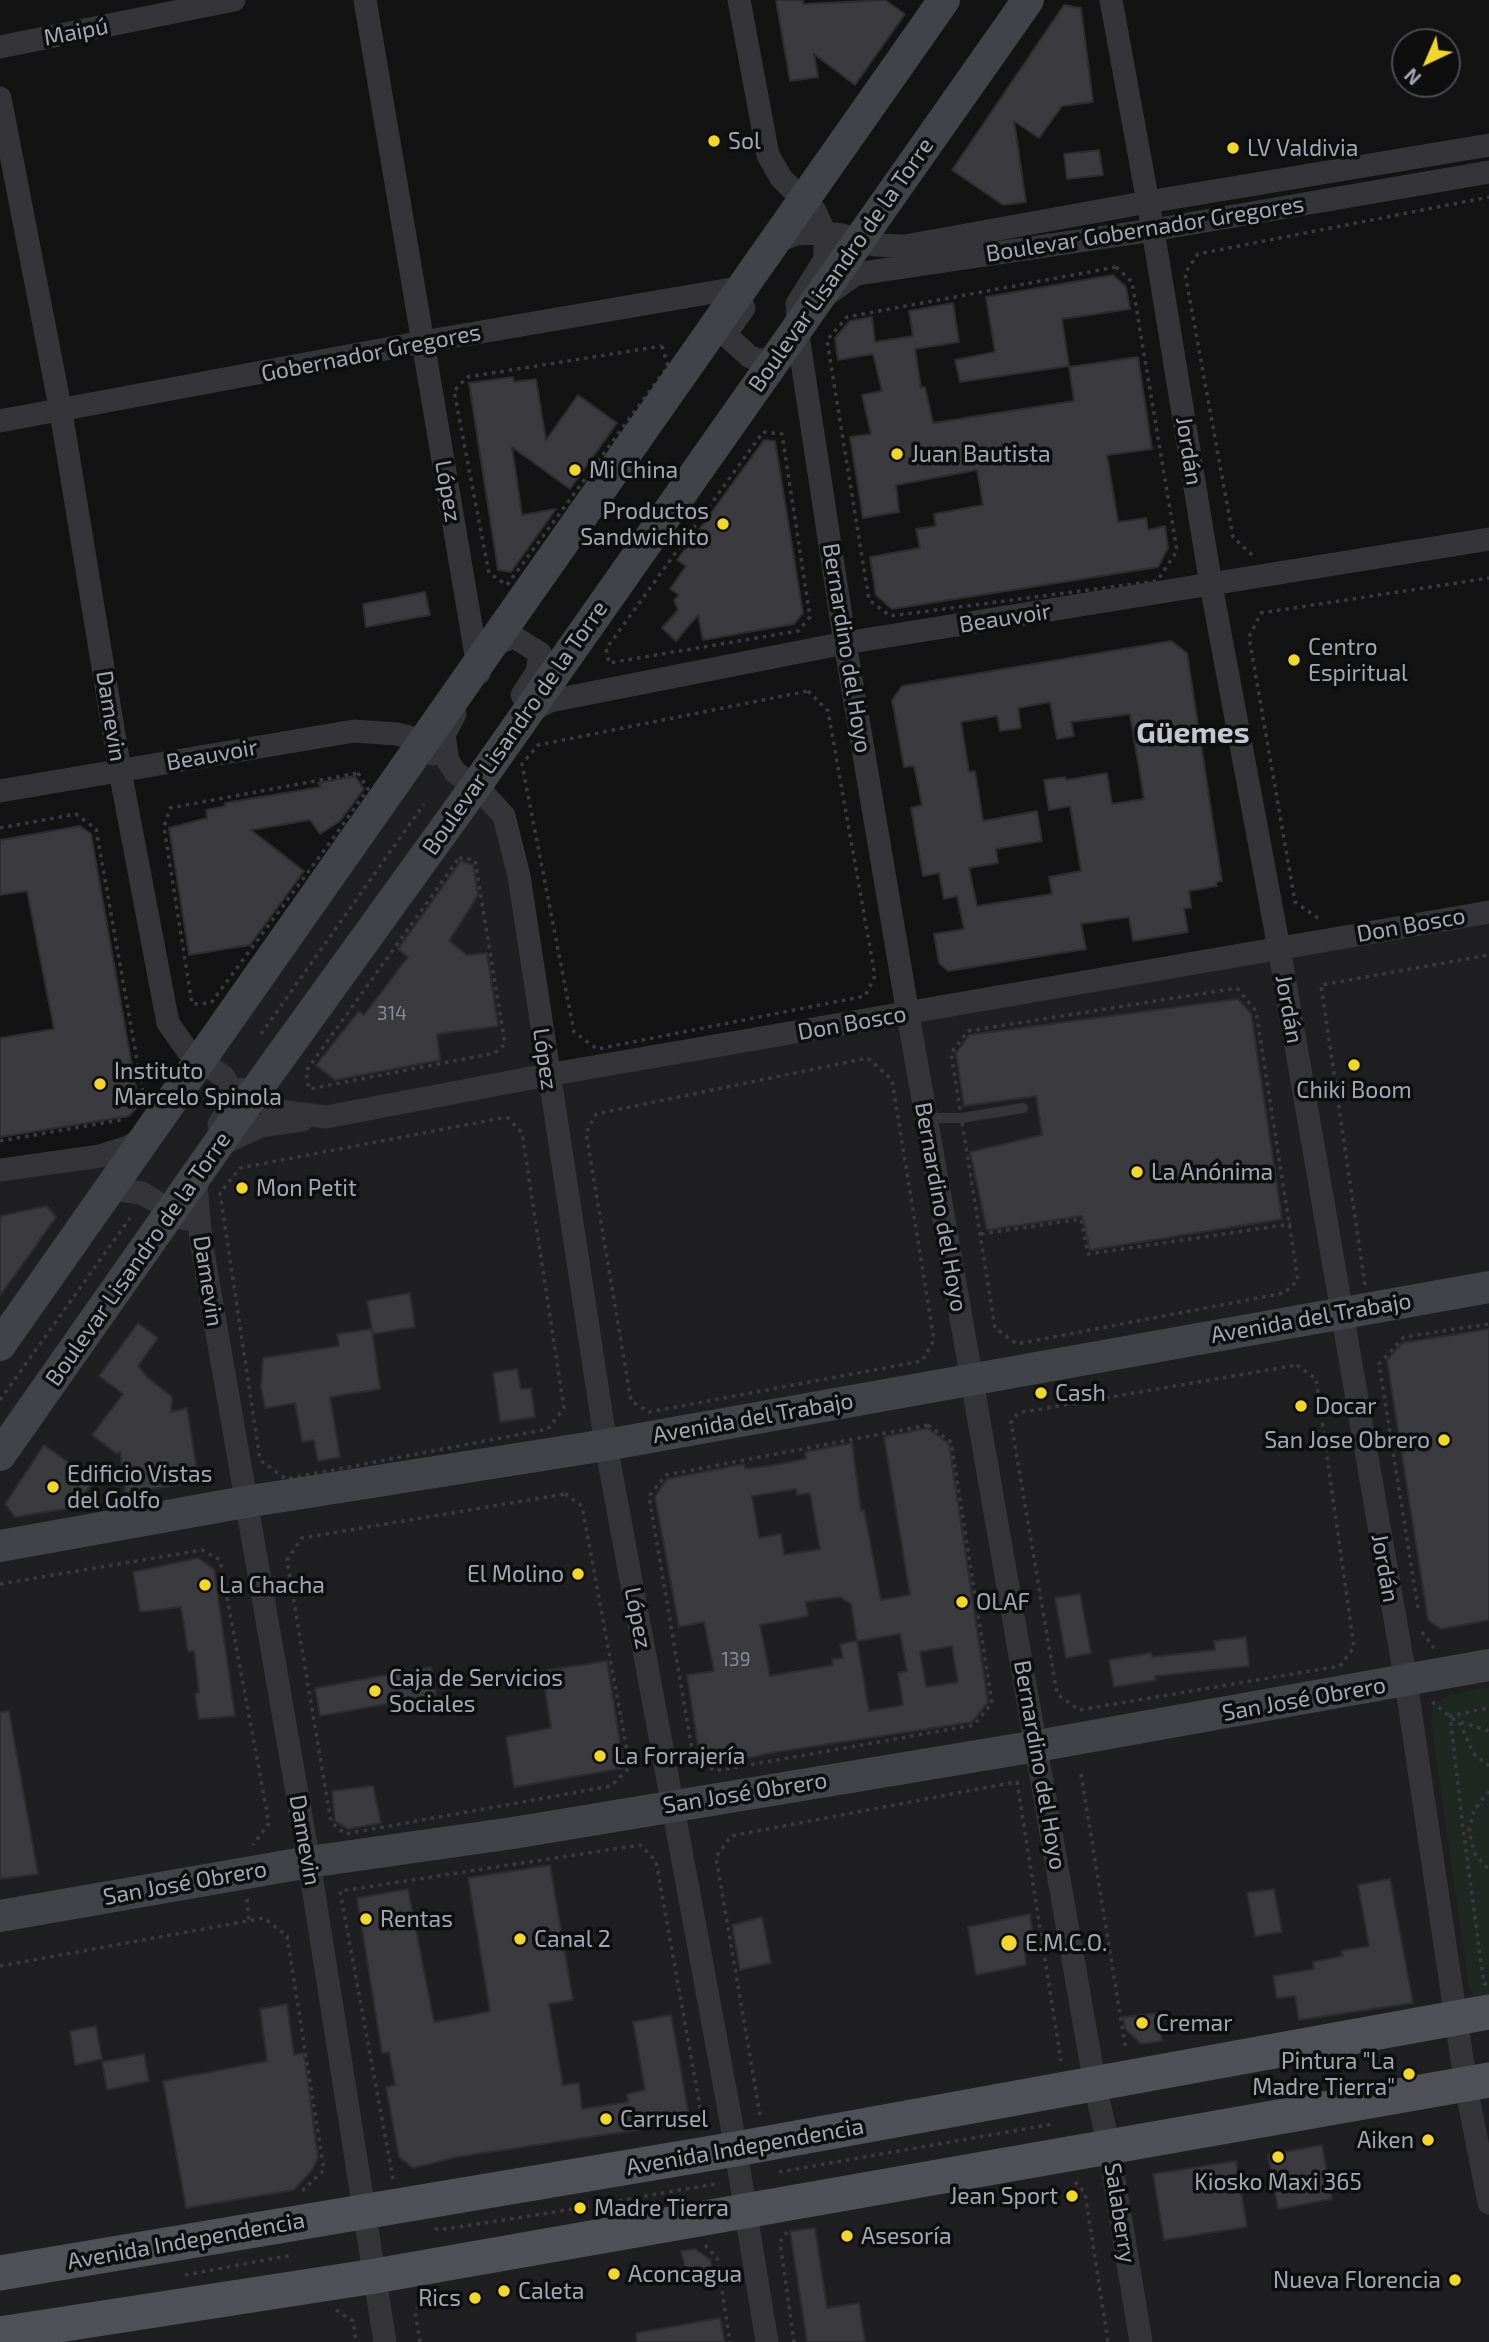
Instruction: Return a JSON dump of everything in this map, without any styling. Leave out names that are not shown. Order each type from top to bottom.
[{"type":"main road","name":"Avenida Independencia","points":[[0,2334],[374,2276],[1095,2085],[1477,2006]]},
{"type":"main road","name":"Avenida Independencia","points":[[0,2273],[362,2211],[1109,2148],[1478,2083]]},
{"type":"street","name":"Maipú","points":[[0,47],[234,0]]},
{"type":"street","name":"López","points":[[365,0],[423,342],[486,655],[475,686],[449,721],[444,735],[444,747],[479,771],[504,816],[511,835],[606,1445],[673,1805],[767,2342]]},
{"type":"street","points":[[739,0],[768,155],[781,178],[815,211],[825,233]]},
{"type":"street","points":[[0,1170],[100,1156],[128,1147],[143,1118],[214,1070],[421,746],[743,287],[802,198],[944,0]]},
{"type":"street","name":"Boulevar Lisandro de la Torre","points":[[0,1455],[479,771],[525,714],[1028,0]]},
{"type":"street","name":"Jordán","points":[[1111,0],[1153,230],[1211,585],[1279,948],[1406,1682],[1477,2006],[1478,2083],[1489,2203]]},
{"type":"street","name":"Damevin","points":[[0,98],[61,412],[120,771],[168,1023],[180,1042],[214,1070],[232,1104],[200,1149],[195,1178],[201,1241],[309,1861],[362,2211],[386,2342]]},
{"type":"street","name":"Boulevar Gobernador Gregores","points":[[772,244],[796,234],[825,233],[888,247],[905,246],[1489,145]]},
{"type":"street","name":"Boulevar Gobernador Gregores","points":[[804,317],[856,274],[1153,230],[1489,172]]},
{"type":"street","name":"Bernardino del Hoyo","points":[[825,233],[825,259],[797,304],[804,317],[845,643],[1095,2085]]},
{"type":"street","points":[[772,244],[771,265],[766,276],[729,329],[729,338],[750,357],[764,361],[776,356]]},
{"type":"street","name":"Gobernador Gregores","points":[[0,421],[61,412],[423,342],[743,287]]},
{"type":"street","name":"Beauvoir","points":[[525,714],[550,701],[845,643],[1489,538]]},
{"type":"street","points":[[479,771],[499,726],[531,682],[541,661],[540,653],[514,637],[486,655]]},
{"type":"street","name":"Beauvoir","points":[[0,791],[354,731],[397,734],[479,771]]},
{"type":"street","name":"Don Bosco","points":[[214,1070],[252,1096],[281,1111],[326,1117],[547,1075],[1489,912]]},
{"type":"street","points":[[216,1149],[244,1131],[260,1126],[326,1117]]},
{"type":"street","points":[[0,1345],[104,1198],[143,1118]]},
{"type":"street","points":[[104,1198],[118,1190],[129,1189],[183,1216],[201,1241]]},
{"type":"street","name":"Avenida del Trabajo","points":[[5,1544],[245,1502],[606,1445],[1489,1287]]},
{"type":"street","name":"San José Obrero","points":[[0,1916],[309,1861],[513,1833],[1037,1746],[1489,1665]]},
{"type":"street","name":"Salaberry","points":[[1095,2085],[1109,2148],[1141,2342]]},
{"type":"lane","points":[[925,1112],[937,1118],[961,1118],[1023,1108]]},
{"type":"path","points":[[1257,559],[1233,537],[1185,272],[1198,254],[1489,197]]},
{"type":"path","points":[[1116,267],[1132,282],[1177,551],[1157,581],[890,616],[869,600],[827,340],[847,317],[1116,267]]},
{"type":"path","points":[[662,346],[668,366],[507,585],[489,573],[454,391],[467,377],[662,346]]},
{"type":"path","points":[[762,432],[782,434],[810,617],[798,631],[610,663],[606,649],[762,432]]},
{"type":"path","points":[[1295,902],[1250,637],[1261,613],[1489,578]]},
{"type":"path","points":[[808,691],[828,711],[875,976],[865,996],[597,1049],[574,1032],[522,764],[538,746],[808,691]]},
{"type":"path","points":[[358,773],[368,789],[211,1003],[192,1004],[164,827],[170,808],[358,773]]},
{"type":"path","points":[[261,1035],[424,804]]},
{"type":"path","points":[[0,828],[76,814],[96,830],[143,1118],[0,1141]]},
{"type":"path","points":[[459,858],[475,860],[505,1044],[495,1053],[309,1089],[306,1071],[459,858]]},
{"type":"path","points":[[373,861],[388,871]]},
{"type":"path","points":[[337,911],[353,921]]},
{"type":"path","points":[[1365,1285],[1321,985],[1489,955]]},
{"type":"path","points":[[301,961],[316,973]]},
{"type":"path","points":[[1237,988],[1256,1011],[1291,1224],[1298,1280],[1284,1293],[1017,1344],[995,1328],[951,1053],[968,1031],[1237,988]]},
{"type":"path","points":[[261,1018],[276,1029]]},
{"type":"path","points":[[868,1058],[892,1080],[934,1340],[922,1362],[649,1412],[631,1401],[594,1182],[586,1133],[597,1114],[868,1058]]},
{"type":"path","points":[[507,1117],[522,1133],[564,1408],[548,1429],[286,1479],[260,1460],[220,1193],[240,1168],[507,1117]]},
{"type":"path","points":[[0,1401],[130,1218]]},
{"type":"path","points":[[981,1234],[1081,1219],[1088,1254],[1141,1244],[1291,1224]]},
{"type":"path","points":[[1436,1650],[1422,1634],[1379,1364],[1404,1337],[1489,1324]]},
{"type":"path","points":[[36,1334],[51,1344]]},
{"type":"path","points":[[1297,1365],[1316,1379],[1354,1647],[1340,1666],[1079,1710],[1057,1694],[1011,1422],[1018,1413],[1297,1365]]},
{"type":"path","points":[[928,1425],[951,1442],[990,1689],[992,1703],[974,1725],[715,1771],[693,1756],[649,1496],[666,1475],[928,1425]]},
{"type":"path","points":[[565,1494],[582,1506],[630,1767],[611,1786],[345,1834],[331,1822],[287,1560],[302,1538],[565,1494]]},
{"type":"path","points":[[0,1584],[202,1550],[220,1560],[269,1823],[253,1846],[240,1848]]},
{"type":"path","points":[[1450,1716],[1489,1708]]},
{"type":"path","points":[[1450,1716],[1463,1828],[1477,2006]]},
{"type":"path","points":[[1450,1716],[1489,1731]]},
{"type":"path","points":[[1450,1716],[1466,1732],[1473,1753],[1489,1766]]},
{"type":"path","points":[[1081,1774],[1126,2053]]},
{"type":"path","points":[[760,2115],[716,1857],[731,1836],[1010,1783],[1017,1782],[1063,2061]]},
{"type":"path","points":[[1469,1837],[1474,1810],[1489,1791]]},
{"type":"path","points":[[1463,1828],[1475,1854],[1489,1870]]},
{"type":"path","points":[[393,2180],[340,1891],[640,1845],[656,1861],[700,2107],[692,2129]]},
{"type":"path","points":[[0,1966],[264,1918],[286,1936],[324,2170],[305,2191],[292,2194]]},
{"type":"path","points":[[431,2225],[438,2230],[1053,2124]]},
{"type":"path","points":[[1070,2177],[1085,2193],[1108,2342]]},
{"type":"path","points":[[700,2241],[718,2258],[730,2342]]},
{"type":"path","points":[[780,2242],[794,2342]]},
{"type":"path","points":[[420,2342],[415,2312],[426,2292]]},
{"type":"path","points":[[329,2306],[353,2321],[356,2342]]},
{"type":"shaded area","points":[[421,745],[494,804],[547,1075],[1489,912],[1489,2342],[0,2342],[0,1170],[128,1147]]},
{"type":"shaded area","points":[[1489,1687],[1489,2002],[1475,1999],[1469,1989],[1431,1723],[1433,1705],[1449,1695]]},
{"type":"building","points":[[776,0],[803,0],[803,4],[885,0],[905,14],[855,85],[814,54],[818,77],[790,81]]},
{"type":"building","points":[[1064,5],[1081,8],[1093,102],[1062,106],[1039,138],[1014,121],[1026,202],[1003,205],[952,170]]},
{"type":"building","points":[[1099,150],[1103,175],[1067,179],[1064,154]]},
{"type":"building","points":[[1113,275],[1126,287],[1130,309],[1062,319],[1069,366],[960,382],[955,360],[995,352],[986,297]]},
{"type":"building","points":[[953,303],[959,342],[915,349],[921,388],[925,387],[933,423],[1074,401],[1069,367],[1138,357],[1152,449],[1107,455],[1118,522],[1146,518],[1148,530],[1165,526],[1168,548],[1158,567],[892,609],[876,595],[870,557],[920,548],[916,529],[936,526],[934,514],[983,505],[977,470],[896,485],[899,512],[863,518],[850,437],[871,434],[862,395],[882,391],[873,354],[838,360],[835,338],[850,321],[872,317],[875,342],[913,336],[909,311]]},
{"type":"building","points":[[513,377],[514,382],[536,379],[546,440],[578,395],[617,423],[570,489],[512,447],[522,515],[556,509],[511,572],[498,570],[469,383]]},
{"type":"building","points":[[764,440],[775,441],[803,613],[794,624],[703,640],[698,615],[676,641],[662,628],[678,610],[674,600],[679,595],[670,589],[686,566],[677,560]]},
{"type":"building","points":[[425,592],[430,615],[366,627],[363,604]]},
{"type":"building","points":[[1171,641],[1187,653],[1222,881],[1216,882],[1217,886],[1189,891],[1191,908],[1184,908],[1188,932],[1133,941],[1129,917],[1081,924],[1086,949],[948,971],[939,963],[934,934],[964,929],[957,896],[944,899],[939,873],[923,876],[911,808],[922,805],[914,766],[904,767],[892,700],[902,686]],"holes":[[[1050,702],[1057,739],[1074,736],[1071,722],[1130,714],[1144,799],[1112,804],[1107,773],[1066,780],[1065,777],[1044,780],[1049,810],[1070,806],[1081,871],[1049,877],[1052,894],[977,906],[969,868],[998,863],[996,849],[1042,841],[1037,811],[983,821],[975,771],[969,772],[961,722],[997,716],[1000,731],[1021,728],[1018,708]]]},
{"type":"building","points":[[355,776],[364,789],[340,821],[320,834],[310,820],[251,830],[304,871],[250,945],[189,955],[169,828],[207,818],[206,810],[226,806],[225,803],[321,787],[318,783]]},
{"type":"building","points":[[80,826],[91,834],[139,1105],[129,1116],[0,1137],[0,1038],[54,1029],[27,891],[0,895],[0,840]]},
{"type":"building","points":[[461,861],[473,865],[478,895],[449,941],[467,955],[487,953],[498,1026],[437,1034],[440,1060],[335,1080],[316,1065],[359,1011],[364,1015],[408,957],[398,949]]},
{"type":"building","points":[[1238,999],[1251,1013],[1282,1219],[1090,1250],[1082,1216],[987,1230],[970,1152],[1042,1135],[1036,1096],[964,1106],[956,1053],[969,1035]]},
{"type":"building","points":[[47,1206],[56,1217],[0,1296],[0,1216]]},
{"type":"building","points":[[410,1293],[415,1327],[373,1334],[367,1301]]},
{"type":"building","points":[[138,1323],[158,1338],[138,1366],[172,1397],[171,1412],[187,1408],[199,1482],[125,1493],[120,1451],[117,1454],[92,1435],[123,1394],[99,1376]]},
{"type":"building","points":[[372,1329],[380,1389],[330,1397],[340,1457],[318,1461],[314,1440],[302,1442],[295,1403],[265,1408],[261,1387],[263,1358],[339,1346],[337,1334]]},
{"type":"building","name":"San Jose Obrero","points":[[1489,1329],[1489,1620],[1441,1629],[1428,1620],[1387,1360],[1402,1343]]},
{"type":"building","points":[[517,1369],[521,1389],[531,1388],[535,1417],[500,1422],[493,1373]]},
{"type":"building","points":[[928,1428],[949,1444],[988,1702],[972,1722],[770,1753],[717,1765],[699,1752],[687,1675],[714,1671],[704,1622],[679,1627],[655,1497],[667,1479],[744,1464],[745,1469],[806,1459],[805,1452],[852,1443],[861,1511],[864,1510],[881,1600],[910,1595],[884,1437]],"holes":[[[796,1489],[797,1495],[810,1493],[820,1549],[784,1555],[781,1534],[759,1538],[752,1496]],[[840,1597],[851,1604],[857,1641],[840,1644],[843,1658],[832,1659],[833,1665],[770,1676],[760,1625],[808,1616],[806,1602]],[[900,1634],[907,1671],[898,1673],[903,1705],[869,1711],[857,1641]],[[952,1646],[958,1682],[926,1687],[920,1652]]]},
{"type":"building","name":"Edificio Vistas del Golfo","points":[[44,1445],[95,1481],[85,1493],[89,1505],[15,1517],[5,1504]]},
{"type":"building","points":[[198,1558],[214,1569],[235,1716],[199,1719],[195,1694],[199,1693],[194,1651],[188,1652],[181,1607],[140,1612],[133,1572]]},
{"type":"building","points":[[1080,1594],[1091,1653],[1066,1658],[1055,1598]]},
{"type":"building","points":[[1246,1637],[1249,1666],[1155,1676],[1156,1680],[1114,1687],[1109,1660],[1151,1653],[1152,1657],[1215,1650],[1214,1641]]},
{"type":"building","points":[[607,1661],[624,1768],[514,1787],[506,1737],[551,1728],[542,1671]]},
{"type":"building","name":"Caja de Servicios Sociales","points":[[431,1667],[436,1695],[320,1716],[315,1688]]},
{"type":"building","points":[[9,1711],[38,1874],[0,1879],[0,1712]]},
{"type":"building","points":[[373,1786],[381,1823],[348,1829],[335,1821],[332,1791]]},
{"type":"building","points":[[550,1865],[573,2000],[549,2004],[563,2085],[579,2083],[582,2109],[628,2102],[627,2094],[645,2090],[633,2022],[671,2015],[690,2122],[457,2157],[413,2168],[399,2157],[386,2087],[395,2085],[389,2052],[382,2053],[357,1898],[408,1889],[434,2022],[490,2011],[468,1878]]},
{"type":"building","points":[[1390,1879],[1413,2003],[1299,2020],[1295,1996],[1277,1998],[1273,1976],[1314,1969],[1313,1962],[1343,1956],[1341,1951],[1369,1946],[1358,1885]]},
{"type":"building","points":[[1274,1889],[1282,1932],[1255,1936],[1247,1893]]},
{"type":"building","points":[[1030,1914],[1035,1951],[1025,1954],[1026,1965],[976,1975],[968,1927]]},
{"type":"building","points":[[762,1917],[771,1963],[740,1970],[732,1925]]},
{"type":"building","points":[[287,2004],[294,2055],[304,2053],[318,2158],[312,2170],[294,2190],[186,2208],[163,2081],[267,2061],[260,2009]]},
{"type":"building","name":"Cremar","points":[[1158,2013],[1162,2041],[1141,2044],[1125,2029],[1123,2017]]},
{"type":"building","points":[[96,2026],[102,2059],[75,2065],[70,2031]]},
{"type":"building","points":[[144,2054],[149,2081],[107,2090],[102,2062]]},
{"type":"building","points":[[1322,2145],[1332,2199],[1278,2209],[1268,2155]]},
{"type":"building","points":[[1236,2161],[1247,2227],[1164,2240],[1153,2174]]},
{"type":"building","points":[[815,2228],[827,2308],[859,2303],[865,2342],[807,2342],[790,2231]]},
{"type":"building","points":[[695,2249],[711,2260],[713,2279],[689,2283],[681,2251]]},
{"type":"building","points":[[720,2318],[725,2342],[637,2342],[636,2333]]},
{"type":"place","name":"Sol","points":[[714,141]]},
{"type":"place","name":"LV Valdivia","points":[[1233,148]]},
{"type":"place","name":"Juan Bautista","points":[[897,454]]},
{"type":"place","name":"Mi China","points":[[575,470]]},
{"type":"place","name":"Productos Sandwichito","points":[[723,524]]},
{"type":"place","name":"Centro Espiritual","points":[[1294,660]]},
{"type":"place","name":"Chiki Boom","points":[[1354,1065]]},
{"type":"place","name":"Instituto Marcelo Spinola","points":[[100,1084]]},
{"type":"place","name":"La Anónima","points":[[1137,1172]]},
{"type":"place","name":"Mon Petit","points":[[242,1188]]},
{"type":"place","name":"Cash","points":[[1041,1393]]},
{"type":"place","name":"Docar","points":[[1301,1406]]},
{"type":"place","name":"San Jose Obrero","points":[[1444,1440]]},
{"type":"place","name":"Edificio Vistas del Golfo","points":[[53,1487]]},
{"type":"place","name":"El Molino","points":[[578,1574]]},
{"type":"place","name":"La Chacha","points":[[205,1585]]},
{"type":"place","name":"OLAF","points":[[962,1602]]},
{"type":"place","name":"Caja de Servicios Sociales","points":[[375,1691]]},
{"type":"place","name":"La Forrajería","points":[[600,1756]]},
{"type":"place","name":"Rentas","points":[[366,1919]]},
{"type":"place","name":"Canal 2","points":[[520,1939]]},
{"type":"place","name":"E.M.C.O.","points":[[1009,1943]]},
{"type":"place","name":"Cremar","points":[[1142,2023]]},
{"type":"place","name":"Pintura \"La Madre Tierra\"","points":[[1409,2074]]},
{"type":"place","name":"Carrusel","points":[[606,2119]]},
{"type":"place","name":"Aiken","points":[[1428,2140]]},
{"type":"place","name":"Kiosko Maxi 365","points":[[1278,2157]]},
{"type":"place","name":"Jean Sport","points":[[1072,2196]]},
{"type":"place","name":"Madre Tierra","points":[[580,2208]]},
{"type":"place","name":"Asesoría","points":[[847,2236]]},
{"type":"place","name":"Aconcagua","points":[[614,2274]]},
{"type":"place","name":"Nueva Florencia","points":[[1455,2280]]},
{"type":"place","name":"Caleta","points":[[504,2291]]},
{"type":"place","name":"Rics","points":[[475,2298]]},
{"type":"district","name":"Güemes","points":[[1193,733]]}]
